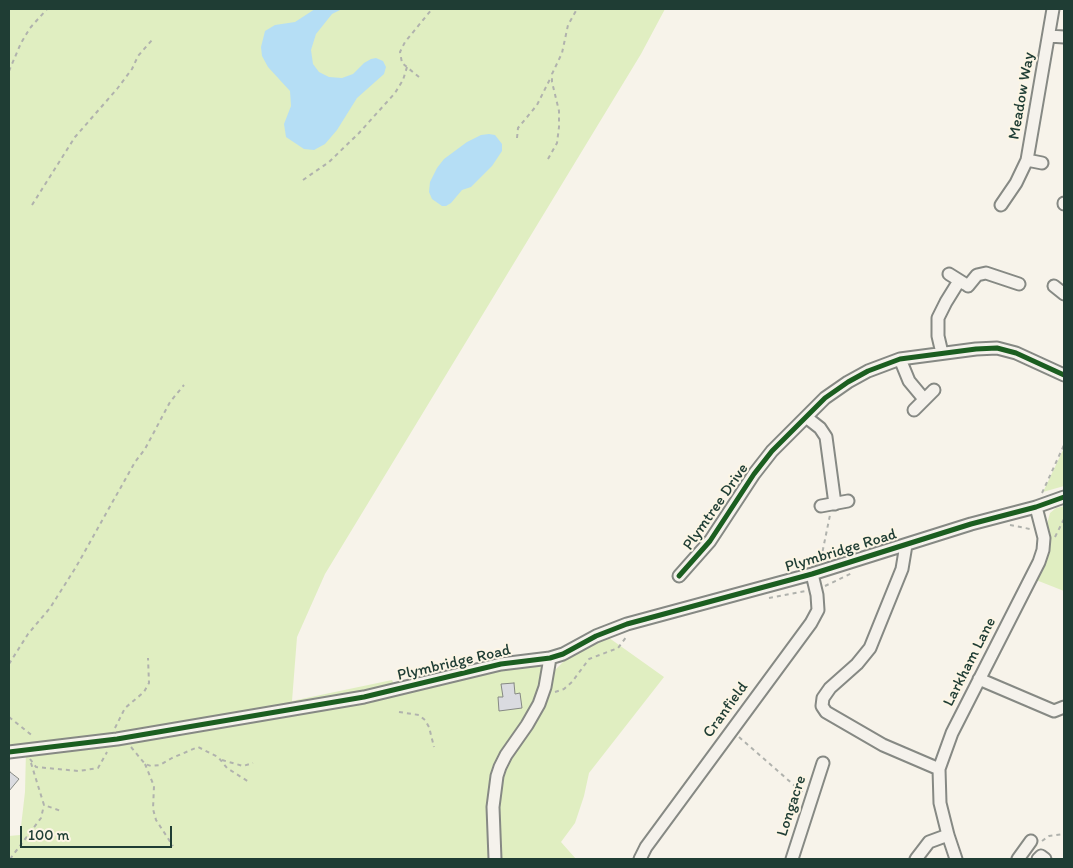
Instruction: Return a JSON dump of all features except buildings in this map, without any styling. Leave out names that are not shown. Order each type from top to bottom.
[{"type":"street","name":"Meadow Way","points":[[1000,205],[1016,183],[1027,160],[1053,9]]},
{"type":"street","name":"Meadow Way","points":[[1049,36],[1064,37]]},
{"type":"street","name":"Meadow Way","points":[[1027,160],[1042,163]]},
{"type":"street","points":[[942,353],[938,336],[938,318],[946,302],[977,275],[986,273],[1020,284]]},
{"type":"street","points":[[948,274],[966,286]]},
{"type":"street","points":[[1054,286],[1064,294]]},
{"type":"street","name":"Plymtree Drive","points":[[679,576],[710,541],[754,474],[772,451],[826,398],[848,382],[868,371],[900,359],[997,348],[1016,353],[1064,375]]},
{"type":"street","points":[[900,359],[909,381],[924,400]]},
{"type":"street","points":[[914,410],[934,390]]},
{"type":"street","points":[[806,418],[820,428],[826,437],[835,504]]},
{"type":"street","name":"Plymbridge Road","points":[[9,752],[117,739],[364,697],[501,664],[550,658],[563,654],[596,636],[627,624],[816,572],[1064,497]]},
{"type":"street","points":[[821,506],[848,501]]},
{"type":"street","name":"Larkham Lane","points":[[956,859],[940,803],[939,769],[952,733],[1039,562],[1044,538],[1038,506]]},
{"type":"street","points":[[906,545],[902,569],[870,648],[857,664],[830,688],[823,698],[822,706],[826,712],[883,745],[939,769]]},
{"type":"street","name":"Cranfield","points":[[640,859],[646,847],[811,623],[818,610],[816,572]]},
{"type":"street","points":[[495,859],[493,807],[497,776],[500,767],[527,725],[542,693],[550,658]]},
{"type":"street","points":[[979,679],[1054,711],[1064,707]]},
{"type":"street","name":"Longacre","points":[[792,859],[823,763]]},
{"type":"street","points":[[916,859],[929,842],[948,835]]},
{"type":"street","points":[[1018,859],[1031,840]]},
{"type":"path","points":[[9,71],[21,43],[30,28],[47,9]]},
{"type":"path","points":[[419,77],[402,63],[400,52],[405,42],[432,9]]},
{"type":"path","points":[[517,138],[518,128],[537,105],[562,53],[568,25],[577,9]]},
{"type":"path","points":[[32,205],[75,138],[117,89],[132,69],[138,56],[152,40]]},
{"type":"path","points":[[303,180],[329,162],[359,133],[394,93],[403,80],[407,67]]},
{"type":"path","points":[[548,159],[557,143],[559,127],[559,111],[552,74]]},
{"type":"path","points":[[9,664],[28,634],[50,608],[76,568],[170,402],[184,385]]},
{"type":"path","points":[[1038,506],[1042,489],[1064,445]]},
{"type":"path","points":[[993,518],[998,523],[1042,531]]},
{"type":"path","points":[[816,572],[828,525]]},
{"type":"path","points":[[542,693],[550,694],[564,688],[572,682],[589,659],[618,648],[628,635],[627,624]]},
{"type":"path","points":[[399,712],[419,715],[425,720],[430,727],[434,747]]},
{"type":"path","points":[[9,717],[33,735],[36,741]]},
{"type":"path","points":[[731,730],[811,800]]},
{"type":"path","points":[[31,760],[36,767],[46,769],[93,770],[102,764],[106,752],[110,748]]},
{"type":"path","points":[[10,859],[41,818],[44,805],[26,749]]},
{"type":"path","points":[[220,760],[243,766],[253,763]]},
{"type":"path","points":[[145,764],[154,786],[153,809],[156,820],[173,846]]},
{"type":"path","points":[[44,805],[61,811]]},
{"type":"path","points":[[1041,858],[1037,845],[1049,836],[1064,834]]},
{"type":"green space","points":[[9,9],[665,9],[641,54],[325,574],[297,637],[292,701],[392,680],[400,695],[529,664],[555,670],[566,659],[605,635],[664,677],[589,773],[575,823],[561,842],[576,859],[9,859],[9,836],[20,835],[25,792],[26,750],[9,750]]},
{"type":"green space","points":[[1064,448],[1064,486],[1043,492]]},
{"type":"green space","points":[[1064,506],[1064,591],[1036,580],[1049,550],[1051,536],[1047,524],[1050,513],[1056,508]]},
{"type":"water","points":[[315,9],[342,9],[332,14],[316,34],[311,50],[313,64],[319,72],[329,77],[342,78],[353,74],[364,63],[376,58],[383,61],[386,67],[384,74],[357,98],[337,130],[325,144],[314,150],[304,149],[286,137],[284,124],[291,106],[290,91],[268,67],[262,56],[261,47],[265,31],[275,25],[295,22]]},
{"type":"water","points":[[481,135],[495,135],[502,144],[502,151],[492,166],[471,187],[462,190],[446,206],[442,206],[432,199],[429,192],[430,182],[444,159],[467,142]]},
{"type":"cycle path","points":[[679,576],[710,541],[754,474],[772,451],[825,398],[868,371],[900,359],[997,348],[1016,353],[1064,375]]},
{"type":"cycle path","points":[[9,752],[117,739],[364,697],[501,664],[550,658],[563,654],[596,636],[627,624],[812,574],[1064,497]]}]
